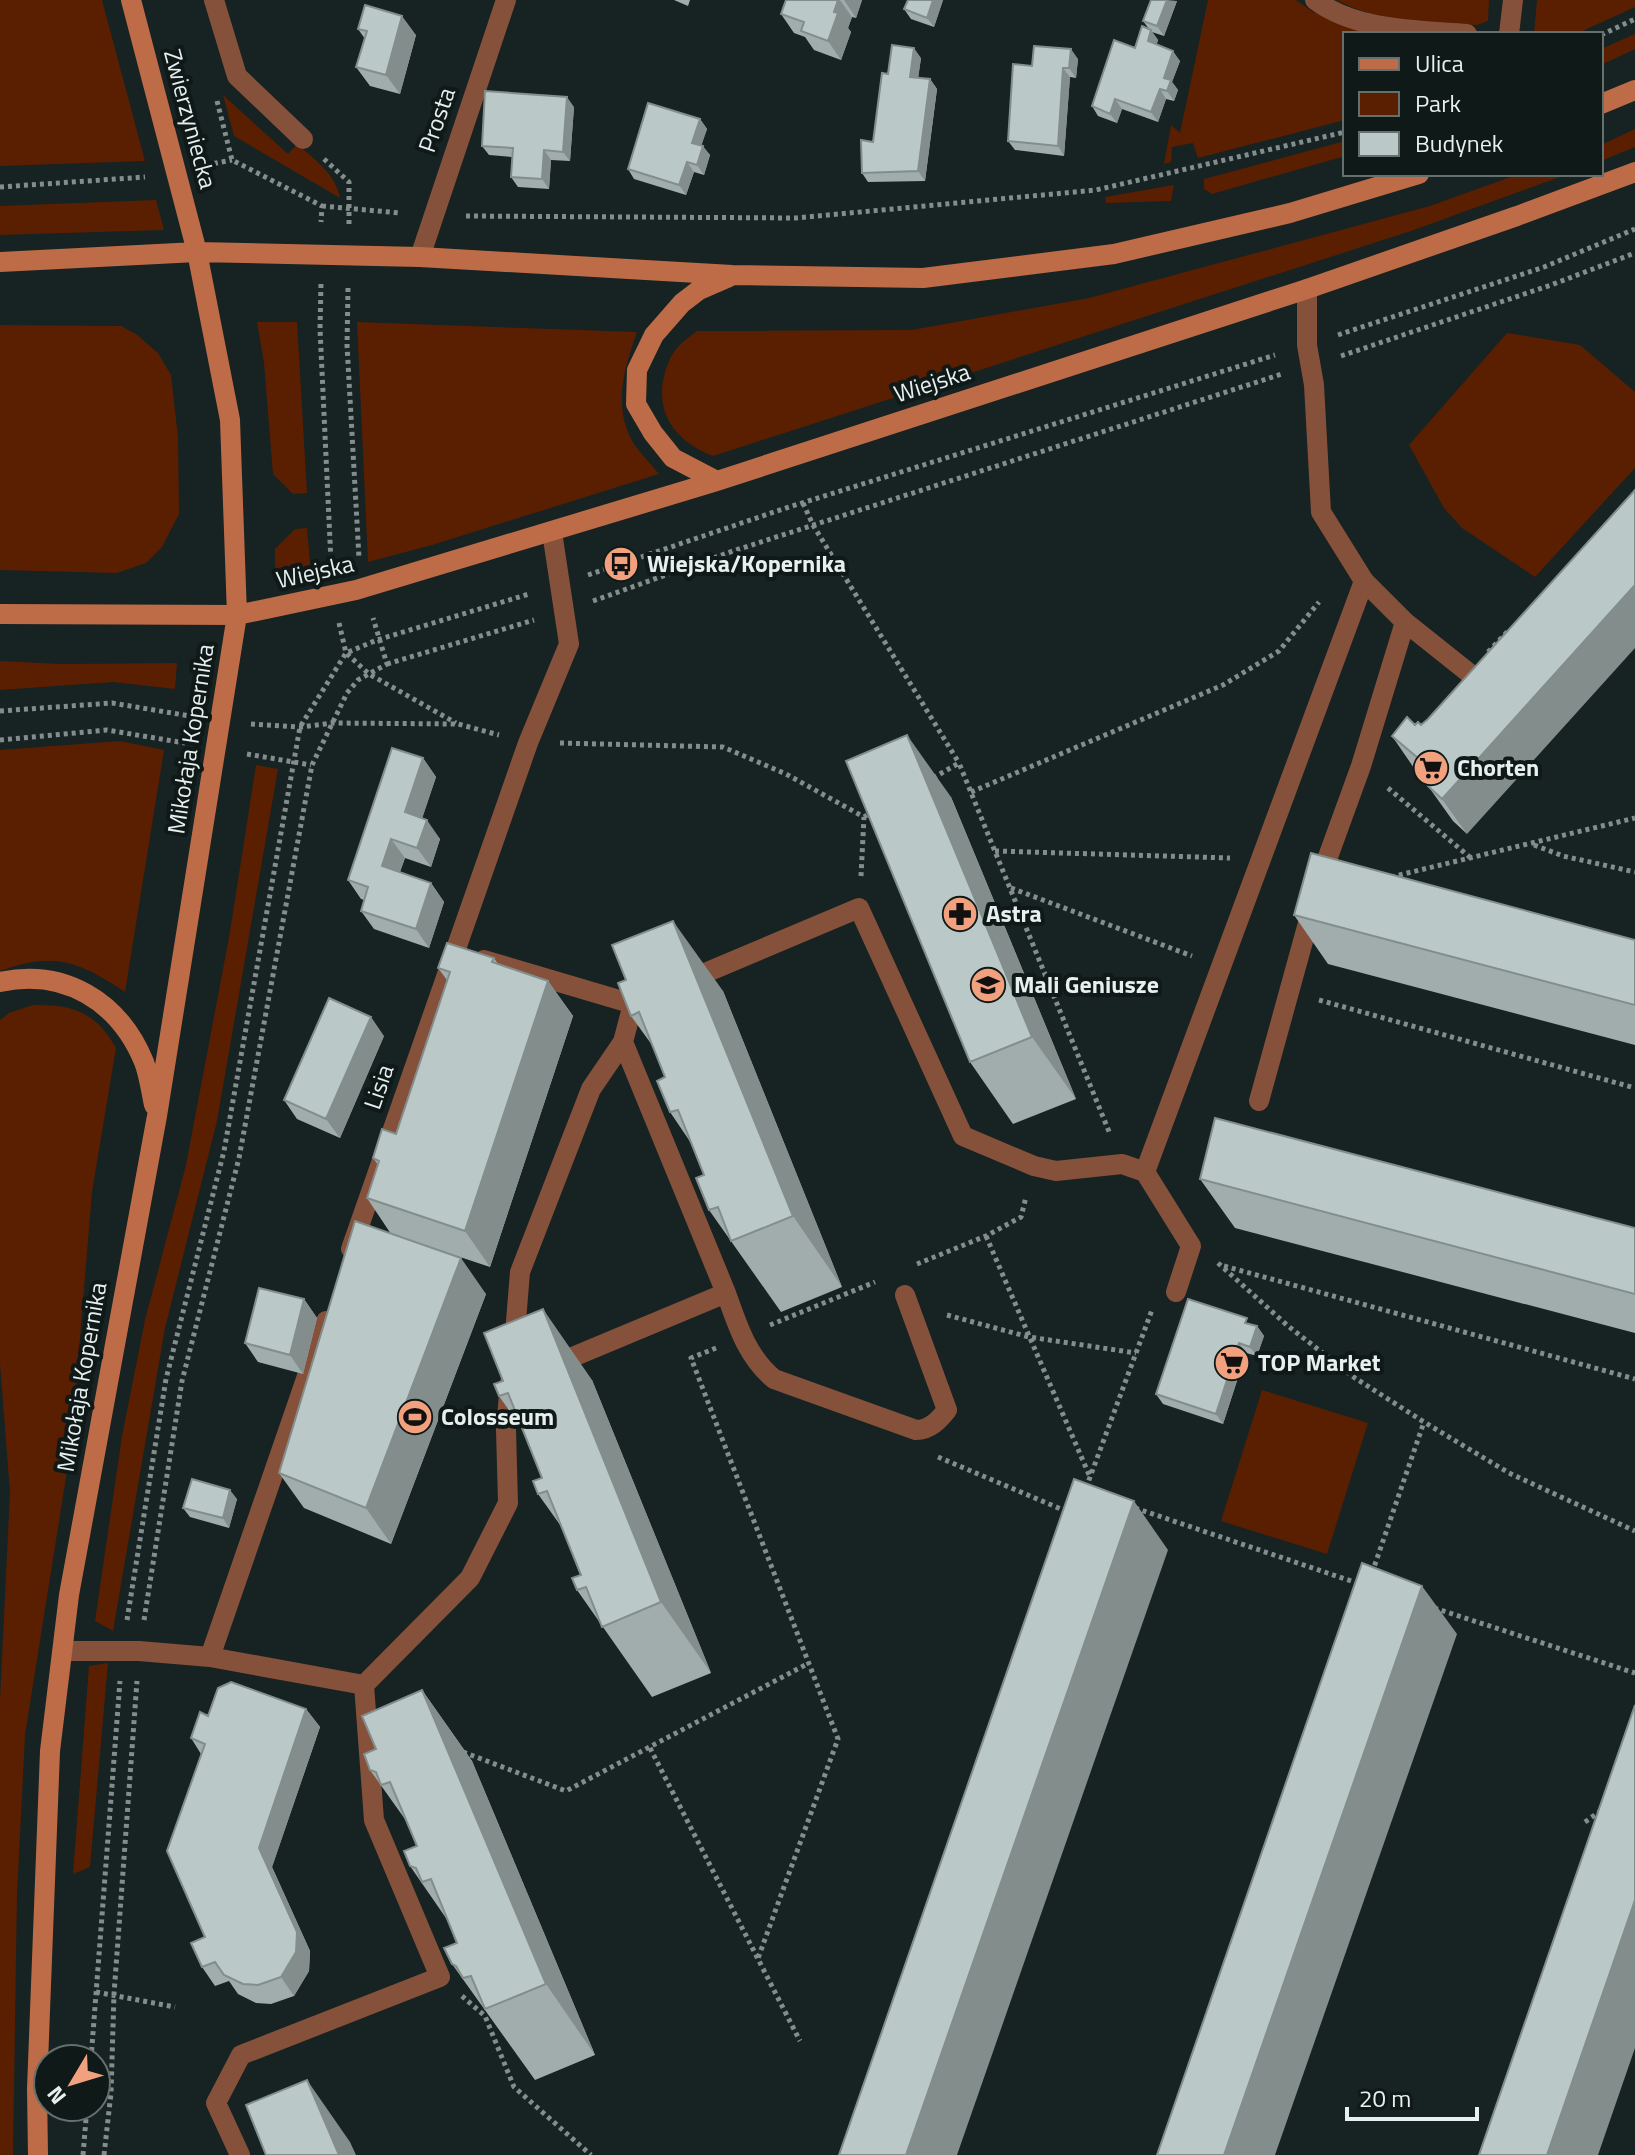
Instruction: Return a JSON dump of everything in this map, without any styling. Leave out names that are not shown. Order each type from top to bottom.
[{"type":"main road","name":"Zwierzyniecka","points":[[131,0],[178,171],[230,420],[237,615]]},
{"type":"main road","points":[[1603,103],[1635,90]]},
{"type":"main road","name":"Wiejska","points":[[0,614],[237,615],[333,597],[717,481],[1307,289],[1635,172]]},
{"type":"main road","points":[[0,262],[197,252],[420,257],[732,275],[923,278],[1114,254],[1290,213],[1412,176]]},
{"type":"main road","points":[[717,481],[673,458],[653,433],[636,404],[637,370],[654,335],[682,303],[699,290],[732,275]]},
{"type":"main road","name":"Mikołaja Kopernika","points":[[38,2155],[37,2089],[49,1779],[69,1595],[157,1116],[237,615]]},
{"type":"main road","points":[[0,982],[23,977],[53,979],[88,993],[119,1021],[144,1062],[157,1116]]},
{"type":"street","points":[[214,0],[237,76],[303,139]]},
{"type":"street","name":"Prosta","points":[[420,257],[506,0]]},
{"type":"street","points":[[1315,0],[1329,10],[1386,28],[1440,32]]},
{"type":"street","points":[[1509,32],[1513,0]]},
{"type":"street","points":[[1307,289],[1321,512],[1364,581],[1405,622],[1469,673]]},
{"type":"street","name":"Lisia","points":[[345,1267],[528,743],[569,644],[552,532]]},
{"type":"street","points":[[1145,1172],[1364,581]]},
{"type":"street","points":[[1259,1101],[1321,876],[1361,766],[1405,622]]},
{"type":"street","points":[[454,952],[633,1004],[859,908],[963,1136],[1034,1166],[1056,1171],[1122,1164],[1145,1172],[1191,1246],[1176,1292]]},
{"type":"street","points":[[240,2155],[216,2103],[241,2055],[440,1977],[374,1820],[364,1685],[470,1578],[508,1503],[506,1430],[525,1376],[520,1272],[591,1089],[623,1042],[633,1004]]},
{"type":"street","points":[[623,1042],[742,1337],[763,1370],[774,1379],[916,1430],[924,1430],[939,1421],[947,1410],[908,1303]]},
{"type":"street","points":[[525,1376],[726,1293]]},
{"type":"street","points":[[210,1657],[334,1297]]},
{"type":"street","points":[[63,1651],[130,1651],[210,1657],[364,1685]]},
{"type":"path","points":[[1603,34],[1635,19]]},
{"type":"path","points":[[322,206],[432,216],[812,216],[1096,190],[1343,132]]},
{"type":"path","points":[[303,139],[349,182],[347,345],[359,564],[377,640],[387,664]]},
{"type":"path","points":[[0,187],[150,177],[232,160]]},
{"type":"path","points":[[321,220],[320,329],[333,597],[346,653],[369,674],[458,724],[528,743],[695,744],[723,747],[786,774],[864,817]]},
{"type":"path","points":[[104,2155],[111,2093],[130,1651],[182,1381],[239,1158],[312,765],[347,693],[358,680],[387,664],[564,610],[1309,355],[1544,267],[1635,229]]},
{"type":"path","points":[[92,2043],[130,1651],[166,1379],[224,1151],[300,727],[346,653],[377,640],[560,584],[803,503],[1309,355],[1463,316],[1635,253]]},
{"type":"path","points":[[803,503],[813,525],[959,763],[1122,1164]]},
{"type":"path","points":[[971,792],[1223,685],[1279,651],[1315,608],[1347,554]]},
{"type":"path","points":[[1469,673],[1510,628]]},
{"type":"path","points":[[0,711],[112,703],[220,721],[300,727],[333,723],[458,724]]},
{"type":"path","points":[[0,740],[107,730],[312,765]]},
{"type":"path","points":[[932,778],[959,763]]},
{"type":"path","points":[[1361,766],[1473,860]]},
{"type":"path","points":[[864,817],[877,809]]},
{"type":"path","points":[[859,908],[864,817]]},
{"type":"path","points":[[1533,844],[1563,856],[1635,872]]},
{"type":"path","points":[[916,1264],[986,1236],[1021,1217],[1034,1166]]},
{"type":"path","points":[[986,1236],[1090,1478]]},
{"type":"path","points":[[1191,1246],[1224,1266],[1635,1379]]},
{"type":"path","points":[[1224,1266],[1233,1278],[1299,1335],[1355,1378],[1509,1473],[1635,1531]]},
{"type":"path","points":[[757,1961],[838,1739],[691,1358],[889,1276]]},
{"type":"path","points":[[1085,1492],[1159,1289],[1176,1292]]},
{"type":"path","points":[[908,1303],[1029,1337],[1136,1353]]},
{"type":"path","points":[[1130,1506],[1367,1586],[1424,1422]]},
{"type":"path","points":[[924,1430],[936,1456],[1077,1516]]},
{"type":"path","points":[[1426,1606],[1635,1673]]},
{"type":"path","points":[[463,1752],[566,1791],[809,1663]]},
{"type":"path","points":[[650,1748],[800,2041]]},
{"type":"path","points":[[1585,1822],[1611,1803]]},
{"type":"path","points":[[440,1977],[485,2016],[514,2087],[591,2155]]},
{"type":"path","points":[[96,1992],[175,2007]]},
{"type":"path","points":[[83,2155],[86,2123]]},
{"type":"green space","points":[[0,0],[102,0],[145,161],[0,166]]},
{"type":"green space","points":[[1208,0],[1296,0],[1313,12],[1368,32],[1343,32],[1343,121],[1198,158],[1193,143],[1172,147],[1171,162],[1164,164],[1171,125],[1180,133]]},
{"type":"green space","points":[[1337,0],[1489,0],[1488,21],[1477,25],[1405,20],[1353,8]]},
{"type":"green space","points":[[1537,0],[1635,0],[1635,7],[1580,32],[1534,32]]},
{"type":"green space","points":[[1635,34],[1635,49],[1603,64],[1603,48]]},
{"type":"green space","points":[[223,95],[288,154],[297,144],[311,156],[334,182],[340,198],[234,136]]},
{"type":"green space","points":[[1635,129],[1635,147],[1603,160],[1603,144]]},
{"type":"green space","points":[[1343,142],[1343,157],[1212,194],[1204,189],[1204,179]]},
{"type":"green space","points":[[1513,176],[1562,176],[1411,231],[713,456],[690,444],[667,418],[662,394],[668,363],[678,347],[697,331],[912,330],[1089,298],[1430,206]]},
{"type":"green space","points":[[1174,185],[1171,201],[1106,203],[1105,197]]},
{"type":"green space","points":[[156,200],[164,230],[0,235],[0,206]]},
{"type":"green space","points":[[257,322],[297,322],[307,493],[293,494],[273,474],[264,363]]},
{"type":"green space","points":[[357,322],[637,332],[622,388],[623,416],[634,444],[659,474],[368,562]]},
{"type":"green space","points":[[0,325],[121,326],[158,353],[171,375],[178,437],[179,514],[162,547],[146,563],[117,573],[0,570]]},
{"type":"green space","points":[[1507,333],[1580,345],[1635,392],[1635,468],[1535,577],[1462,528],[1444,508],[1409,445]]},
{"type":"green space","points":[[307,528],[311,574],[275,580],[275,549],[295,529]]},
{"type":"green space","points":[[0,661],[177,663],[175,689],[113,682],[0,690]]},
{"type":"green space","points":[[120,741],[164,750],[125,992],[94,973],[65,962],[35,961],[0,971],[0,750]]},
{"type":"green space","points":[[256,765],[278,769],[217,1121],[165,1328],[113,1631],[95,1621],[122,1436],[145,1320],[186,1165],[230,932]]},
{"type":"green space","points":[[33,1005],[60,1006],[82,1013],[100,1026],[116,1048],[92,1192],[71,1446],[25,1735],[17,1894],[13,2155],[0,2155],[0,1700],[10,1492],[0,1364],[0,1020],[9,1013]]},
{"type":"green space","points":[[1262,1390],[1368,1423],[1327,1554],[1221,1521]]},
{"type":"green space","points":[[108,1663],[90,1867],[73,1874],[89,1666]]},
{"type":"building","points":[[786,0],[838,0],[834,12],[838,13],[828,41],[801,31],[804,22],[781,14]]},
{"type":"building","points":[[908,0],[933,0],[927,18],[904,9]]},
{"type":"building","points":[[1151,0],[1167,0],[1157,26],[1143,21]]},
{"type":"building","points":[[365,5],[402,16],[386,75],[356,67],[367,31],[358,29]]},
{"type":"building","points":[[1142,26],[1151,30],[1148,41],[1173,51],[1164,78],[1171,80],[1167,91],[1160,89],[1151,112],[1115,99],[1110,114],[1092,106],[1114,40],[1135,48]]},
{"type":"building","points":[[892,45],[914,48],[910,77],[930,79],[918,171],[862,173],[861,140],[873,142],[882,73],[888,74]]},
{"type":"building","points":[[1034,46],[1071,49],[1069,68],[1063,68],[1058,146],[1008,141],[1013,64],[1032,66]]},
{"type":"building","points":[[485,91],[567,97],[563,152],[544,150],[542,179],[511,177],[513,148],[482,146]]},
{"type":"building","points":[[648,103],[700,119],[692,143],[703,146],[697,165],[687,162],[679,185],[628,169]]},
{"type":"building","points":[[1635,490],[1635,585],[1442,799],[1428,786],[1438,775],[1392,736],[1407,717],[1415,725],[1418,722],[1421,725],[1428,719]]},
{"type":"building","points":[[907,735],[1032,1037],[970,1062],[846,761]]},
{"type":"building","points":[[392,748],[423,758],[405,812],[427,820],[417,848],[391,839],[382,866],[431,883],[416,929],[361,911],[368,887],[348,880]]},
{"type":"building","points":[[1311,853],[1635,940],[1635,1005],[1294,915]]},
{"type":"building","points":[[673,921],[793,1216],[731,1241],[718,1207],[709,1210],[696,1178],[704,1175],[678,1110],[670,1112],[657,1081],[665,1077],[639,1012],[631,1016],[618,983],[626,980],[612,945]]},
{"type":"building","points":[[447,943],[494,958],[492,962],[548,981],[465,1231],[367,1198],[379,1161],[373,1158],[382,1129],[396,1134],[450,972],[438,968]]},
{"type":"building","points":[[329,998],[371,1017],[326,1119],[284,1100]]},
{"type":"building","points":[[1215,1118],[1635,1228],[1635,1294],[1200,1179]]},
{"type":"building","points":[[355,1221],[461,1258],[366,1508],[279,1473]]},
{"type":"building","points":[[259,1288],[304,1299],[290,1355],[245,1343]]},
{"type":"building","points":[[1188,1299],[1247,1318],[1245,1323],[1257,1326],[1250,1347],[1239,1343],[1216,1414],[1156,1394]]},
{"type":"building","points":[[543,1309],[661,1602],[602,1627],[586,1587],[577,1590],[572,1578],[581,1575],[547,1491],[538,1494],[533,1481],[542,1478],[508,1393],[499,1396],[494,1384],[503,1381],[484,1333]]},
{"type":"building","points":[[192,1479],[230,1490],[223,1518],[183,1508]]},
{"type":"building","points":[[1074,1479],[1134,1501],[906,2155],[839,2155]]},
{"type":"building","points":[[1362,1563],[1422,1586],[1224,2155],[1157,2155]]},
{"type":"building","points":[[231,1682],[306,1709],[259,1848],[297,1932],[296,1952],[281,1977],[258,1985],[243,1984],[224,1975],[215,1962],[202,1967],[191,1943],[205,1937],[167,1851],[205,1744],[191,1738],[200,1712],[208,1716],[218,1688]]},
{"type":"building","points":[[422,1690],[546,1984],[485,2009],[471,1976],[463,1978],[444,1948],[457,1943],[431,1879],[422,1882],[416,1868],[410,1866],[404,1851],[417,1846],[390,1782],[381,1785],[376,1772],[370,1770],[364,1754],[376,1749],[362,1716]]},
{"type":"building","points":[[1635,1705],[1635,1900],[1547,2155],[1479,2155]]},
{"type":"building","points":[[307,2080],[339,2155],[266,2155],[246,2105]]},
{"type":"place","name":"Wiejska/Kopernika","points":[[621,564]]},
{"type":"place","name":"Chorten","points":[[1431,768]]},
{"type":"place","name":"Astra","points":[[960,914]]},
{"type":"place","name":"Mali Geniusze","points":[[988,985]]},
{"type":"place","name":"TOP Market","points":[[1232,1363]]},
{"type":"place","name":"Colosseum","points":[[415,1417]]}]
